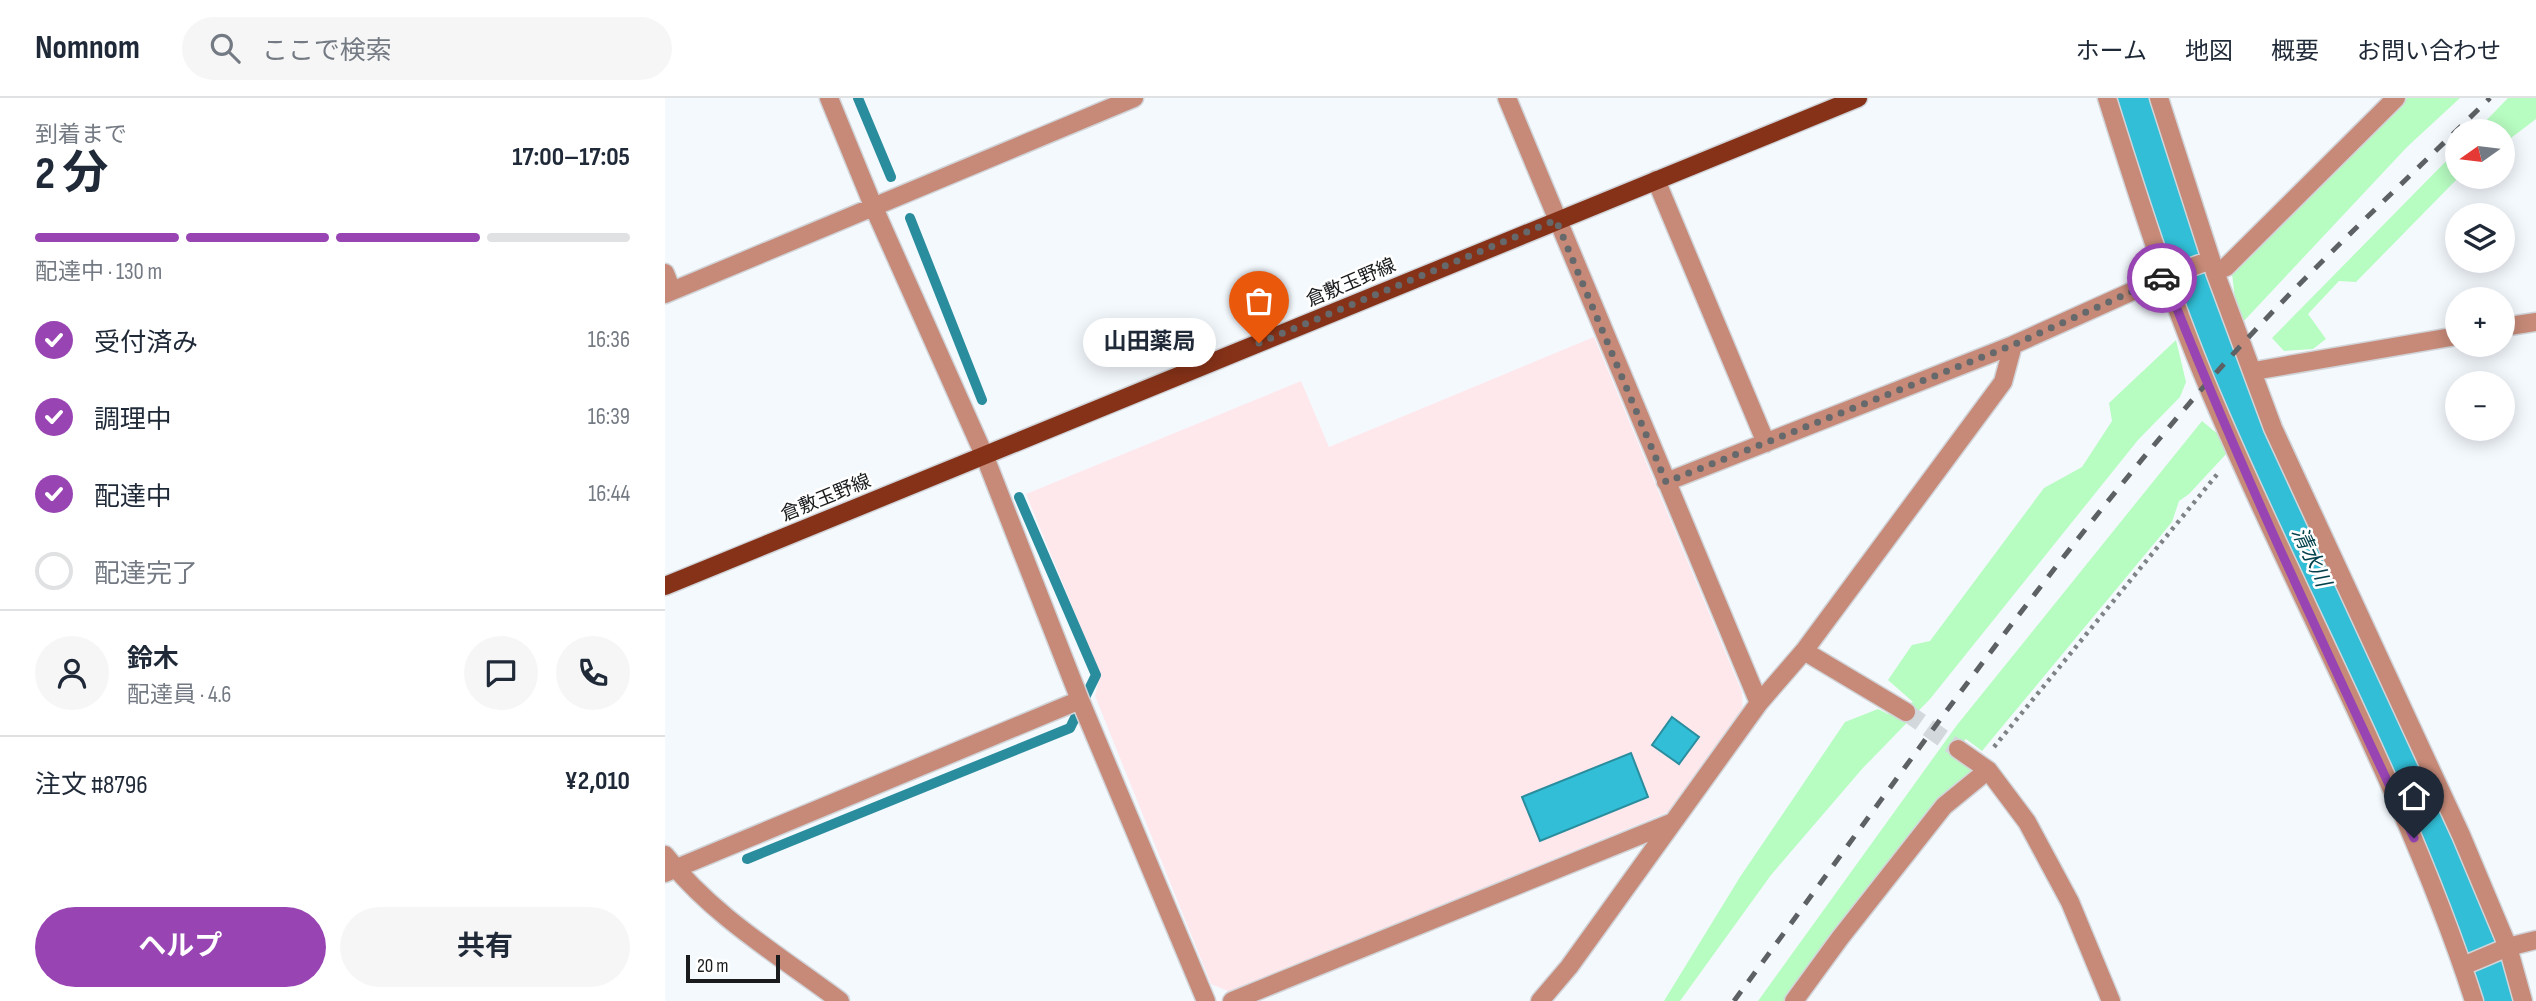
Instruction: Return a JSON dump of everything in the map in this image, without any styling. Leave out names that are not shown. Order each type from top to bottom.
[{"type":"main road","name":"倉敷玉野線","points":[[665,586],[1858,98]]},
{"type":"street","points":[[829,98],[874,208],[985,457],[1075,698],[1088,718],[1206,1001]]},
{"type":"street","points":[[665,273],[669,292],[874,208],[1111,102],[1134,98]]},
{"type":"street","points":[[1507,98],[1759,704]]},
{"type":"street","points":[[2107,98],[2236,452],[2414,838],[2475,1001]]},
{"type":"street","points":[[2159,98],[2209,265],[2254,371],[2273,428],[2461,835],[2508,947],[2523,1001]]},
{"type":"street","points":[[1666,482],[2013,345],[2171,274],[2209,265],[2226,267],[2396,98]]},
{"type":"street","points":[[1657,180],[1766,443]]},
{"type":"street","points":[[2515,325],[2536,322]]},
{"type":"street","points":[[2254,371],[2445,337]]},
{"type":"street","points":[[1540,1001],[1569,967],[1759,704],[1804,651],[2003,382],[2013,345]]},
{"type":"street","points":[[1804,651],[1906,712]]},
{"type":"street","points":[[840,1001],[719,911],[669,866],[1075,698]]},
{"type":"street","points":[[1958,748],[1984,767],[2027,822],[2070,902],[2111,1001]]},
{"type":"street","points":[[1794,1001],[1944,806],[1984,767]]},
{"type":"street","points":[[1232,1001],[1674,822]]},
{"type":"street","points":[[2463,966],[2508,947],[2536,940]]},
{"type":"path","points":[[1984,767],[2236,452]]},
{"type":"shaded area","points":[[1594,337],[1742,692],[1743,714],[1668,812],[1230,992],[1211,984],[1095,696],[1100,674],[1026,494],[1301,381],[1329,447]]},
{"type":"green space","points":[[2407,98],[2460,98],[2407,147],[2242,323],[2232,274]]},
{"type":"green space","points":[[2508,98],[2536,98],[2536,119],[2515,135],[2515,119],[2488,119]]},
{"type":"green space","points":[[2445,162],[2445,189],[2447,189],[2356,282],[2339,281],[2308,314],[2326,339],[2313,349],[2284,351],[2272,338]]},
{"type":"green space","points":[[2176,340],[2186,382],[2180,397],[2138,440],[1930,699],[1862,769],[1771,875],[1680,1001],[1664,1001],[1740,877],[1845,722],[1878,709],[1888,714],[1913,702],[1888,680],[1912,645],[1930,641],[2044,488],[2082,467],[2112,421],[2109,403]]},
{"type":"green space","points":[[2202,421],[2225,440],[2228,452],[2189,494],[2179,501],[2172,522],[1982,751],[1966,739],[1952,754],[1973,771],[1938,802],[1784,1001],[1758,1001],[1957,725]]},
{"type":"water","points":[[1672,717],[1699,737],[1679,764],[1652,745]]},
{"type":"water","points":[[1631,753],[1648,797],[1540,841],[1522,797]]},
{"type":"waterway","points":[[858,98],[891,177]]},
{"type":"waterway","name":"清水川","points":[[2135,108],[2215,347],[2435,826],[2473,919],[2500,1001]]},
{"type":"waterway","points":[[910,218],[982,400]]},
{"type":"waterway","points":[[747,859],[1070,728],[1096,675],[1019,497]]},
{"type":"tunnel","points":[[1906,712],[1958,749]]},
{"type":"railway","points":[[1734,1001],[2015,619],[2133,470],[2265,320],[2490,98]]},
{"type":"way so far","points":[[1259,343],[1556,220],[1666,482],[2013,345],[2162,278]]},
{"type":"place","name":"山田薬局","points":[[1259,343]]},
{"type":"route","points":[[2162,278],[2164,276],[2208,388],[2258,501],[2414,838]]}]
